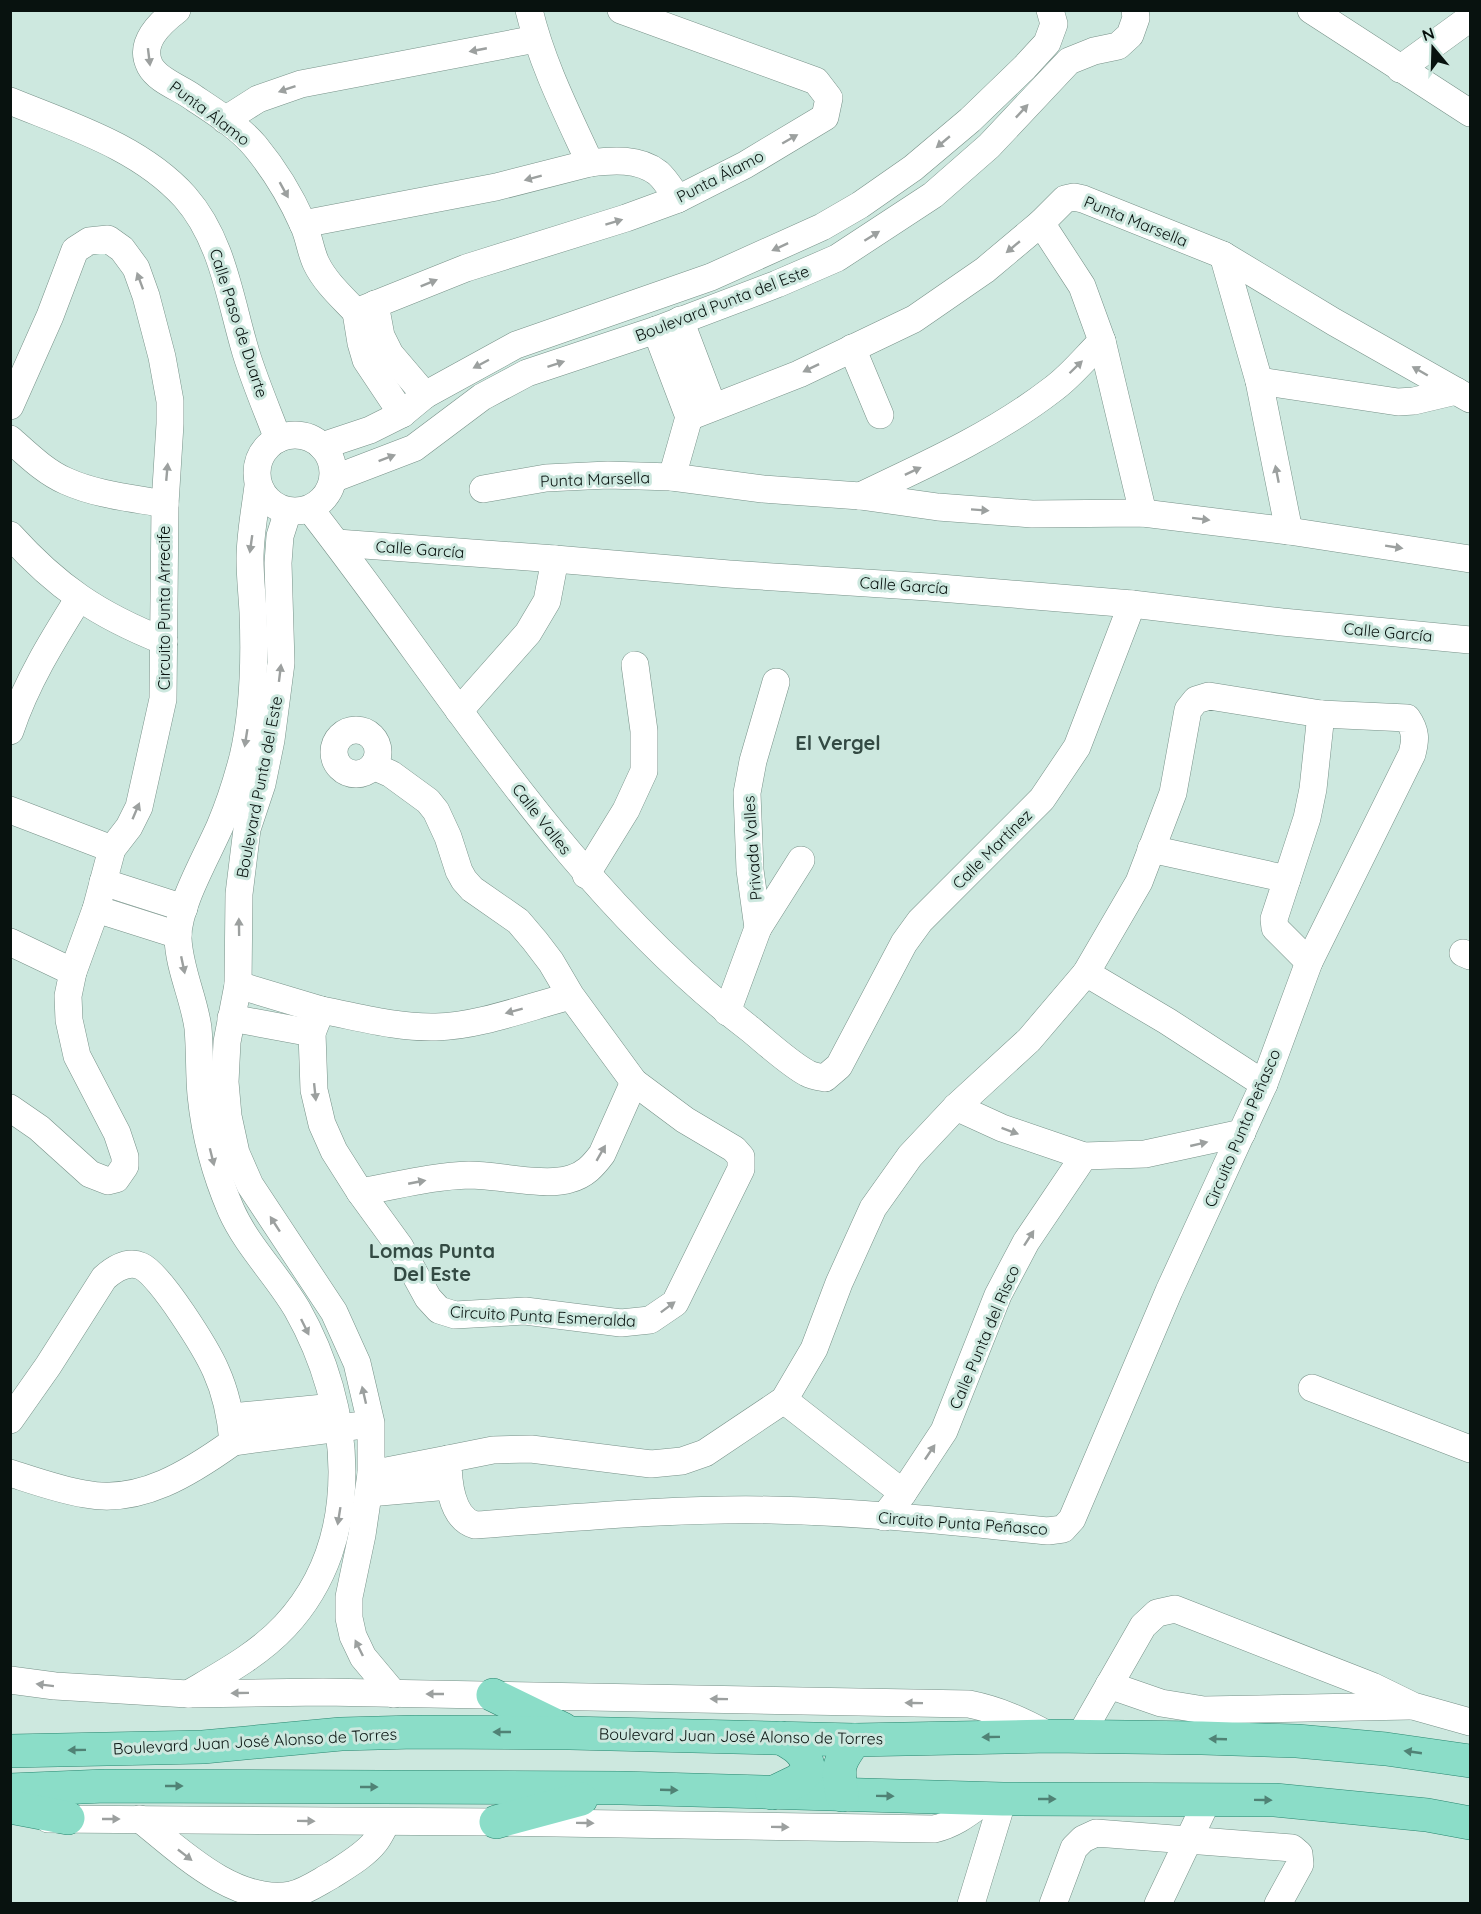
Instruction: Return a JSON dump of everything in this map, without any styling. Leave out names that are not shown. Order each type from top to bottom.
[{"type":"main road","points":[[493,1695],[570,1733]]},
{"type":"main road","name":"Boulevard Juan José Alonso de Torres","points":[[10,1751],[203,1747],[340,1734],[415,1732],[570,1733],[855,1740],[1065,1736],[1297,1741],[1386,1749],[1470,1761]]},
{"type":"main road","points":[[772,1793],[799,1780],[809,1769],[802,1751],[781,1738]]},
{"type":"main road","points":[[842,1795],[838,1769],[843,1756],[855,1740]]},
{"type":"main road","points":[[10,1790],[105,1786],[622,1788],[996,1798],[1208,1799],[1370,1808],[1470,1822]]},
{"type":"main road","points":[[496,1822],[622,1788]]},
{"type":"main road","points":[[10,1806],[68,1818]]},
{"type":"street","name":"Punta Álamo","points":[[177,10],[163,20],[150,38],[147,58],[151,67],[158,76],[194,97],[254,145],[279,181],[303,224],[316,263],[332,286],[366,308],[466,268],[626,218],[678,199],[745,165],[825,117],[829,98],[816,81],[621,10]]},
{"type":"street","points":[[529,10],[536,39],[590,163]]},
{"type":"street","name":"Boulevard Punta del Este","points":[[333,480],[414,448],[482,397],[527,373],[668,325],[777,284],[837,258],[933,195],[989,146],[1069,61],[1094,51],[1118,46],[1130,35],[1137,18],[1135,10]]},
{"type":"street","points":[[1311,10],[1470,113]]},
{"type":"street","name":"Boulevard Punta del Este","points":[[322,446],[370,430],[402,414],[425,395],[516,345],[711,278],[822,227],[860,205],[913,168],[970,120],[1047,43],[1052,17]]},
{"type":"street","points":[[1401,69],[1470,18]]},
{"type":"street","points":[[225,120],[258,99],[301,84],[536,39]]},
{"type":"street","name":"Calle Paso de Duarte","points":[[10,100],[123,150],[159,174],[185,197],[211,238],[221,260],[247,354],[278,439]]},
{"type":"street","points":[[303,224],[496,187],[590,163],[611,160],[633,162],[658,173],[678,199]]},
{"type":"street","name":"Punta Marsella","points":[[672,477],[701,412],[799,374],[914,318],[986,270],[1041,223],[1065,199],[1074,197],[1223,255],[1334,322],[1463,395]]},
{"type":"street","points":[[1041,223],[1082,286],[1102,341],[1143,513]]},
{"type":"street","points":[[822,227],[837,258]]},
{"type":"street","name":"Circuito Punta Arrecife","points":[[10,406],[50,316],[75,250],[89,241],[108,239],[122,249],[136,268],[162,357],[170,401],[165,504],[163,699],[139,807],[129,827],[112,849],[96,909],[73,972],[68,996],[69,1020],[77,1056],[117,1133],[126,1157],[125,1166],[116,1179],[108,1181],[90,1174],[39,1128],[10,1108]]},
{"type":"street","points":[[1223,255],[1259,381],[1289,531]]},
{"type":"street","points":[[366,308],[390,354],[425,395]]},
{"type":"street","points":[[366,308],[360,343],[366,360],[402,414]]},
{"type":"street","points":[[668,325],[701,412]]},
{"type":"street","points":[[860,496],[941,458],[1006,421],[1054,389],[1102,341]]},
{"type":"street","points":[[852,348],[880,415]]},
{"type":"street","points":[[1259,381],[1398,402],[1463,395]]},
{"type":"street","points":[[293,435],[309,437],[322,446],[332,462],[333,480],[325,497],[299,510],[275,507],[265,498],[258,486],[256,473],[259,459],[266,447],[278,439],[293,435]]},
{"type":"street","points":[[10,439],[38,464],[64,481],[99,493],[165,504]]},
{"type":"street","name":"Punta Marsella","points":[[483,489],[546,478],[608,475],[672,477],[763,489],[860,496],[938,507],[1032,514],[1143,513],[1289,531],[1470,559]]},
{"type":"street","name":"Boulevard Punta del Este","points":[[188,1694],[249,1657],[284,1627],[310,1595],[327,1562],[339,1517],[342,1482],[337,1418],[316,1349],[297,1310],[232,1213],[213,1163],[201,1094],[198,1028],[184,974],[178,935],[184,908],[222,822],[243,757],[254,660],[249,556],[258,486]]},
{"type":"street","name":"Boulevard Punta del Este","points":[[299,510],[280,536],[278,563],[281,663],[267,762],[243,851],[239,894],[238,985],[227,1042],[225,1082],[230,1134],[250,1185],[334,1312],[357,1363],[371,1423],[370,1484],[349,1597],[349,1618],[353,1636],[363,1657],[394,1694]]},
{"type":"street","name":"Calle Valles","points":[[299,510],[337,543],[459,711],[586,875],[658,949],[728,1012],[808,1074],[825,1078]]},
{"type":"street","points":[[10,535],[48,574],[79,598],[134,629],[164,641]]},
{"type":"street","name":"Calle García","points":[[337,543],[729,574],[928,586],[1131,604],[1282,622],[1470,640]]},
{"type":"street","points":[[459,711],[528,633],[547,601],[555,559]]},
{"type":"street","points":[[10,731],[44,653],[79,598]]},
{"type":"street","name":"Calle Martínez","points":[[825,1078],[839,1066],[904,943],[920,921],[1042,799],[1077,747],[1131,604]]},
{"type":"street","points":[[586,875],[626,810],[644,771],[644,731],[635,665]]},
{"type":"street","name":"Privada Valles","points":[[728,1012],[759,928],[750,870],[747,793],[753,762],[776,682]]},
{"type":"street","name":"Circuito Punta Peñasco","points":[[370,1484],[448,1459],[493,1450],[531,1449],[651,1464],[682,1461],[705,1453],[784,1400],[814,1349],[839,1283],[873,1208],[909,1156],[956,1107],[1029,1040],[1086,973],[1139,882],[1173,793],[1188,710],[1196,700],[1209,696],[1321,714],[1407,718],[1414,728],[1416,740],[1412,754],[1309,962],[1264,1084],[1169,1290],[1072,1519],[1063,1529],[1048,1531],[771,1510],[659,1512],[475,1525],[461,1516],[449,1486],[448,1459]]},
{"type":"street","points":[[1309,962],[1275,928],[1274,919],[1307,818],[1313,789],[1321,714]]},
{"type":"street","name":"Circuito Punta Esmeralda","points":[[317,1021],[314,1090],[322,1124],[334,1151],[360,1192],[400,1247],[428,1298],[439,1310],[455,1315],[525,1311],[621,1323],[650,1320],[675,1303],[741,1169],[741,1157],[734,1149],[685,1120],[634,1082],[571,996],[551,962],[518,921],[472,889],[464,880],[448,837],[436,811],[428,801],[392,774],[373,766]]},
{"type":"street","points":[[10,810],[112,849]]},
{"type":"street","points":[[1151,849],[1287,879]]},
{"type":"street","points":[[759,928],[801,860]]},
{"type":"street","points":[[103,882],[184,908]]},
{"type":"street","points":[[96,909],[178,935]]},
{"type":"street","points":[[10,942],[73,972]]},
{"type":"street","points":[[1086,973],[1167,1021],[1264,1084]]},
{"type":"street","points":[[238,985],[317,1021]]},
{"type":"street","points":[[231,1018],[436,1027],[472,1022],[571,996]]},
{"type":"street","points":[[360,1192],[441,1177],[469,1175],[568,1180],[583,1174],[602,1154],[634,1082]]},
{"type":"street","points":[[956,1107],[1002,1128],[1084,1156],[1145,1154],[1242,1133]]},
{"type":"street","name":"Calle Punta del Risco","points":[[884,1517],[903,1493],[944,1431],[998,1295],[1021,1251],[1084,1156]]},
{"type":"street","points":[[10,1420],[48,1366],[104,1278],[113,1270],[129,1264],[141,1266],[162,1286],[204,1348],[217,1371],[232,1430]]},
{"type":"street","points":[[280,1284],[303,1266]]},
{"type":"street","points":[[1312,1388],[1470,1449]]},
{"type":"street","name":"Circuito Punta Peñasco","points":[[784,1400],[903,1493]]},
{"type":"street","points":[[10,1473],[86,1495],[107,1496],[135,1493],[152,1488],[197,1467],[232,1430],[337,1418],[371,1423]]},
{"type":"street","points":[[370,1484],[449,1486]]},
{"type":"street","points":[[10,1680],[55,1686],[188,1694],[323,1692],[969,1704],[993,1708],[1065,1736],[1109,1685],[1143,1626],[1157,1613],[1175,1609],[1372,1686],[1413,1706],[1470,1722]]},
{"type":"street","points":[[1109,1685],[1161,1703],[1204,1710],[1413,1706]]},
{"type":"street","points":[[1297,1741],[1299,1708]]},
{"type":"street","points":[[10,1821],[68,1818],[934,1829],[948,1826],[996,1798]]},
{"type":"street","points":[[971,1904],[996,1798]]},
{"type":"street","points":[[1158,1904],[1208,1799]]},
{"type":"street","points":[[140,1819],[240,1896],[277,1896],[292,1899],[350,1863],[375,1843],[387,1822]]},
{"type":"street","points":[[1053,1904],[1074,1848],[1083,1839],[1096,1833],[1292,1848],[1299,1854],[1300,1864],[1278,1904]]},
{"type":"district","name":"El Vergel","points":[[838,742]]},
{"type":"district","name":"Lomas Punta Del Este","points":[[432,1262]]}]
